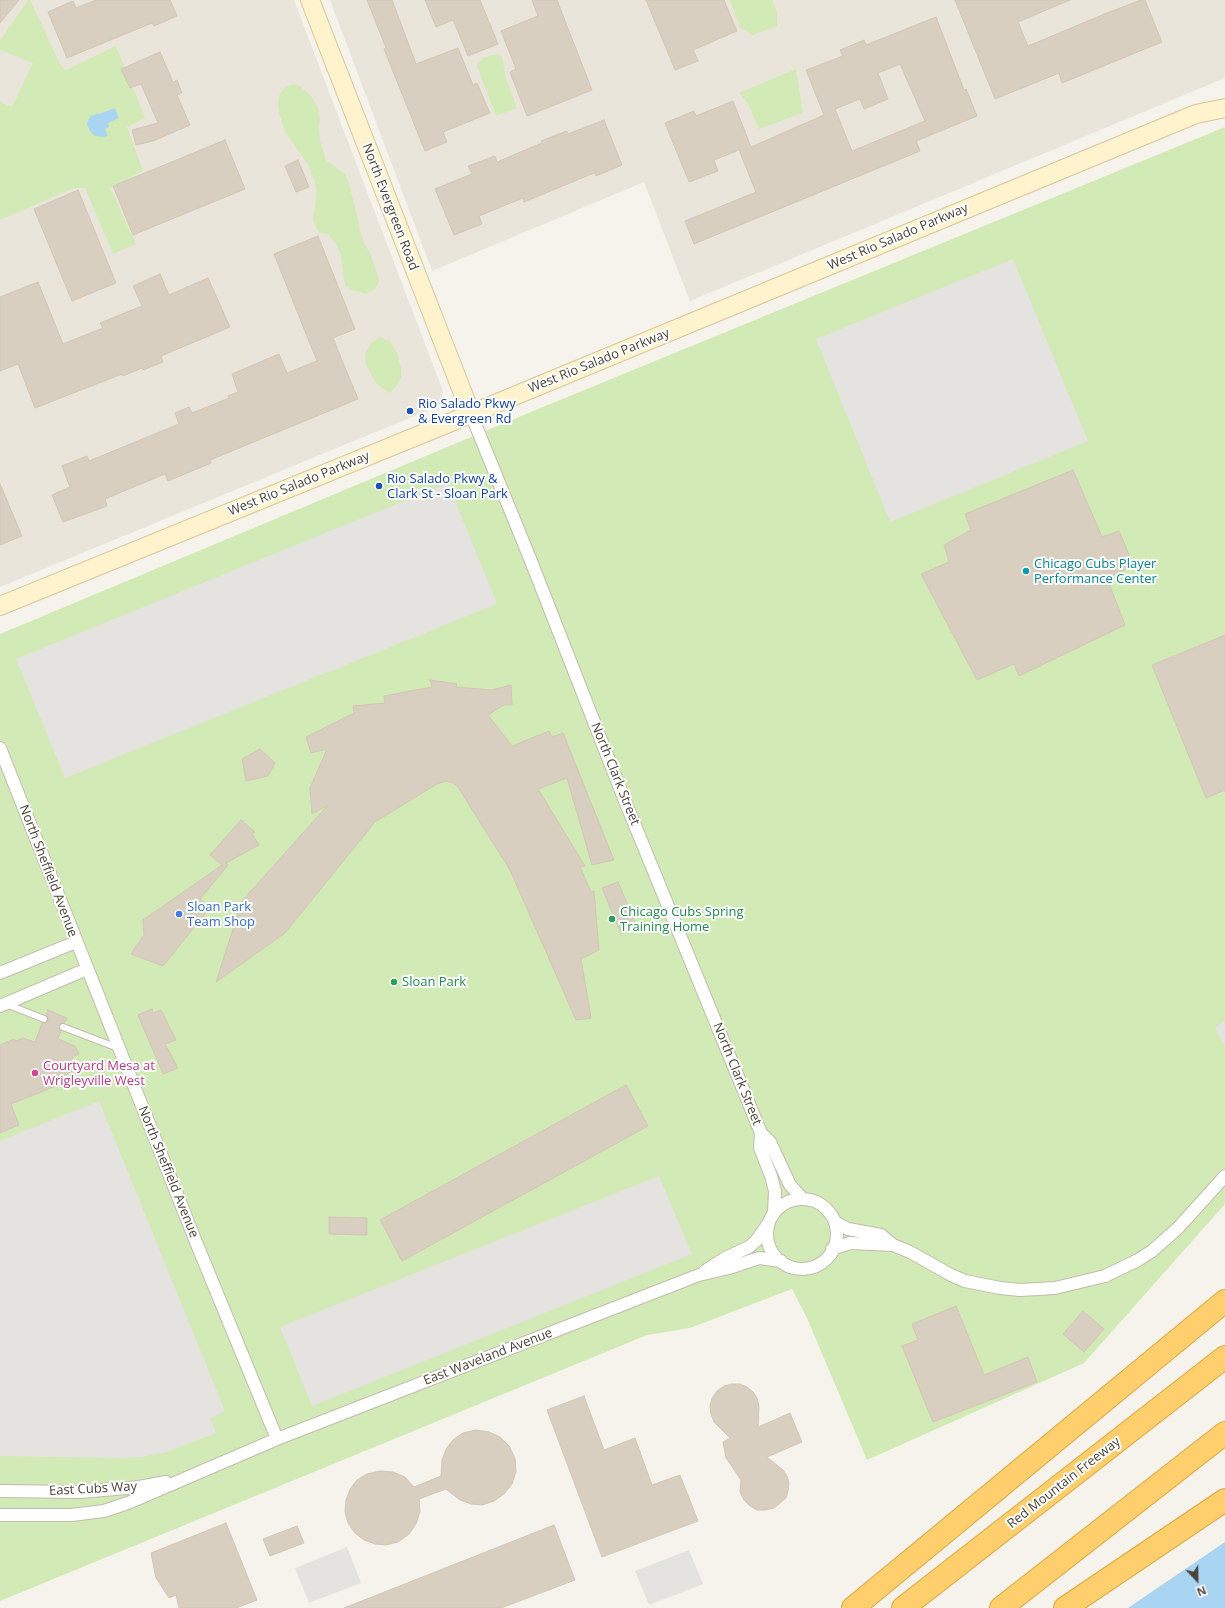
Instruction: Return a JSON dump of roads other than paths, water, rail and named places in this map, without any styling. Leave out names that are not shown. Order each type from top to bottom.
[{"type":"highway","points":[[853,1608],[1221,1304]]},
{"type":"highway","name":"Red Mountain Freeway","points":[[903,1608],[1225,1357]]},
{"type":"highway","points":[[1001,1608],[1225,1433]]},
{"type":"highway","points":[[1065,1608],[1225,1500]]},
{"type":"main road","name":"North Evergreen Road","points":[[310,0],[472,414]]},
{"type":"main road","points":[[1196,114],[1225,94]]},
{"type":"main road","points":[[1196,114],[1225,108]]},
{"type":"main road","name":"West Rio Salado Parkway","points":[[0,606],[472,414],[1196,114]]},
{"type":"street","name":"North Clark Street","points":[[472,414],[625,801],[761,1133],[770,1142],[790,1185],[803,1199]]},
{"type":"street","name":"North Sheffield Avenue","points":[[0,748],[118,1048],[277,1440]]},
{"type":"street","points":[[0,973],[76,942]]},
{"type":"street","points":[[2,1005],[87,969]]},
{"type":"street","name":"North Clark Street","points":[[761,1133],[760,1148],[775,1191],[774,1213]]},
{"type":"street","points":[[835,1222],[848,1228],[880,1234],[893,1245],[910,1252],[951,1275],[964,1280],[1000,1288],[1020,1290],[1055,1288],[1105,1276],[1138,1260],[1152,1251],[1178,1228],[1225,1176]]},
{"type":"street","points":[[803,1199],[822,1205],[835,1222],[836,1235],[832,1250],[825,1259],[809,1268],[797,1268],[781,1262],[769,1245],[767,1235],[768,1224],[774,1213],[782,1205],[789,1201],[803,1199]]},
{"type":"street","name":"East Waveland Avenue","points":[[699,1275],[725,1258],[749,1247],[756,1241],[768,1224]]},
{"type":"street","points":[[832,1250],[850,1243],[893,1245]]},
{"type":"street","name":"East Waveland Avenue","points":[[277,1440],[699,1275],[730,1268],[759,1258],[781,1262]]},
{"type":"street","name":"East Cubs Way","points":[[0,1514],[71,1515],[104,1510],[128,1503],[277,1440]]},
{"type":"street","name":"East Cubs Way","points":[[0,1491],[80,1492],[139,1487],[185,1479]]},
{"type":"lane","points":[[2,1005],[44,1019]]},
{"type":"lane","points":[[63,1027],[118,1048]]},
{"type":"water","points":[[115,108],[119,118],[108,123],[109,127],[105,129],[108,136],[95,136],[90,131],[87,124],[89,118],[91,117],[90,115],[92,116]]},
{"type":"water","points":[[1225,1542],[1225,1608],[1128,1608]]},
{"type":"place","name":"Rio Salado Pkwy & Evergreen Rd","points":[[410,411]]},
{"type":"place","name":"Rio Salado Pkwy & Clark St - Sloan Park","points":[[379,486]]},
{"type":"place","name":"Chicago Cubs Player Performance Center","points":[[1026,571]]},
{"type":"place","name":"Sloan Park Team Shop","points":[[179,914]]},
{"type":"place","name":"Chicago Cubs Spring Training Home","points":[[612,919]]},
{"type":"place","name":"Sloan Park","points":[[394,982]]},
{"type":"place","name":"Courtyard Mesa at Wrigleyville West","points":[[35,1073]]}]
